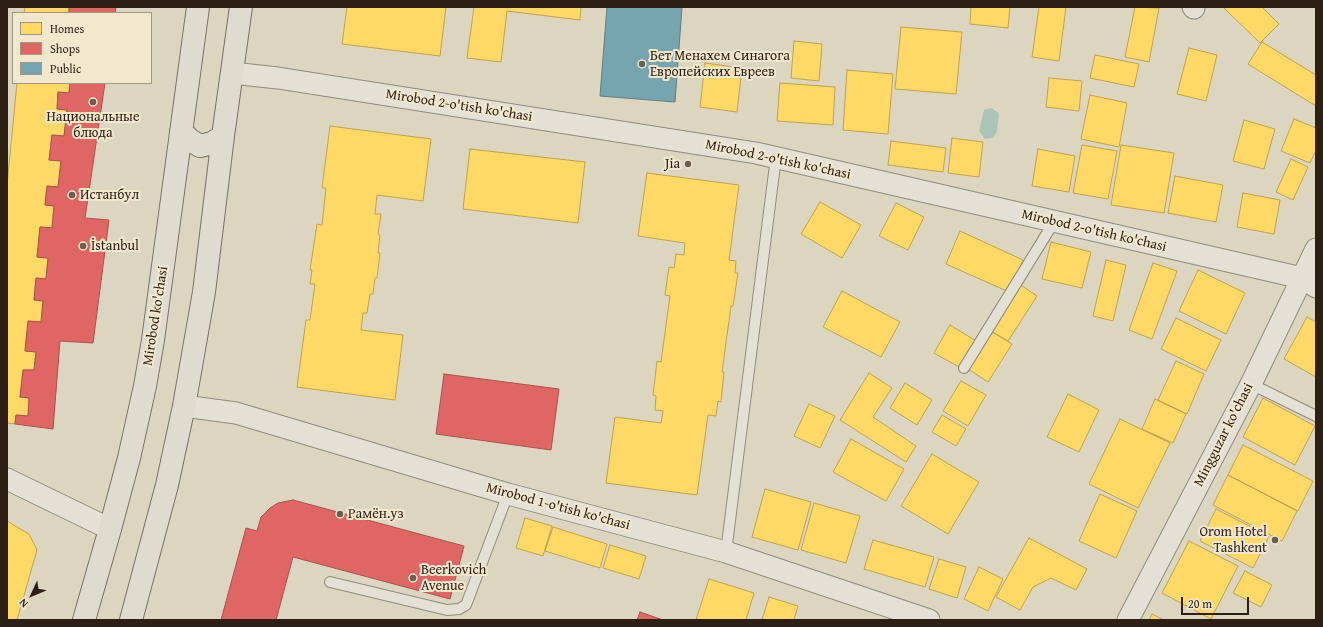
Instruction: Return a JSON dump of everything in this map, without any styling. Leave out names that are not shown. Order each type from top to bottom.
[{"type":"main road","name":"Mirobod ko'chasi","points":[[84,620],[130,451],[154,340],[198,7]]},
{"type":"main road","points":[[131,620],[167,485],[184,406],[204,292],[223,136],[241,7]]},
{"type":"main road","points":[[181,131],[190,140],[200,146],[212,143],[223,136]]},
{"type":"street","name":"Mirobod 2-o'tish ko'chasi","points":[[232,73],[278,78],[741,150],[1309,282]]},
{"type":"street","name":"Mingguzar ko'chasi","points":[[1128,620],[1251,384],[1309,282],[1316,249]]},
{"type":"street","name":"Mirobod 1-o'tish ko'chasi","points":[[184,406],[236,413],[508,494],[726,552],[929,620]]},
{"type":"street","points":[[7,480],[110,529]]},
{"type":"lane","points":[[726,552],[776,157]]},
{"type":"lane","points":[[964,368],[1054,222]]},
{"type":"lane","points":[[1251,384],[1316,416]]},
{"type":"lane","points":[[330,582],[447,610],[459,609],[466,605],[508,494]]},
{"type":"shaded area","points":[[991,108],[999,113],[997,131],[993,138],[985,139],[979,131],[984,110]]},
{"type":"building: Homes","points":[[25,7],[69,7],[69,12],[24,12]]},
{"type":"building: Homes","points":[[347,7],[446,7],[440,56],[342,44]]},
{"type":"building: Homes","points":[[474,7],[581,7],[580,20],[507,11],[501,62],[467,58]]},
{"type":"building: Homes","points":[[971,7],[1010,7],[1008,28],[970,24]]},
{"type":"building: Homes","points":[[1039,7],[1066,7],[1059,61],[1032,57]]},
{"type":"building: Homes","points":[[1135,7],[1159,8],[1149,62],[1125,57]]},
{"type":"building: Homes","points":[[1262,7],[1279,24],[1260,43],[1224,8]]},
{"type":"building: Homes","points":[[901,27],[962,32],[956,94],[895,89]]},
{"type":"building: Homes","points":[[794,41],[822,44],[819,81],[791,78]]},
{"type":"building: Homes","points":[[1262,42],[1316,75],[1316,106],[1248,64]]},
{"type":"building: Homes","points":[[1189,48],[1217,55],[1206,101],[1177,94]]},
{"type":"building: Homes","points":[[1095,55],[1139,64],[1134,87],[1090,78]]},
{"type":"building: Homes","points":[[705,63],[742,68],[737,112],[700,107]]},
{"type":"building: Homes","points":[[847,70],[893,74],[888,134],[843,130]]},
{"type":"building: Homes","points":[[1049,78],[1082,81],[1079,111],[1046,107]]},
{"type":"building: Homes","points":[[780,83],[835,87],[833,125],[777,121]]},
{"type":"building: Homes","points":[[17,84],[70,84],[69,93],[58,92],[57,109],[67,110],[64,136],[52,135],[49,160],[61,161],[58,187],[47,186],[45,205],[54,206],[52,228],[40,227],[37,257],[48,258],[46,279],[36,278],[34,300],[43,301],[41,322],[28,321],[25,351],[36,352],[34,370],[23,370],[20,397],[29,398],[28,416],[16,415],[15,424],[7,423],[7,185]]},
{"type":"building: Homes","points":[[1090,95],[1127,103],[1119,147],[1081,139]]},
{"type":"building: Homes","points":[[1294,119],[1316,128],[1316,150],[1310,163],[1281,151]]},
{"type":"building: Homes","points":[[1244,120],[1275,129],[1264,169],[1233,161]]},
{"type":"building: Homes","points":[[330,126],[431,139],[423,201],[377,195],[375,214],[381,214],[378,234],[380,235],[378,253],[380,253],[377,278],[375,278],[373,294],[370,294],[367,313],[363,313],[361,330],[403,335],[395,400],[297,387],[306,320],[310,320],[315,284],[310,284],[312,270],[310,270],[317,224],[322,225],[326,188],[322,188]]},
{"type":"building: Homes","points":[[952,138],[983,142],[979,177],[948,173]]},
{"type":"building: Homes","points":[[891,141],[946,148],[943,172],[888,165]]},
{"type":"building: Homes","points":[[1082,145],[1117,151],[1108,199],[1073,193]]},
{"type":"building: Homes","points":[[1121,145],[1174,153],[1164,213],[1111,205]]},
{"type":"building: Homes","points":[[470,149],[585,162],[578,223],[463,209]]},
{"type":"building: Homes","points":[[1038,149],[1075,156],[1069,192],[1032,186]]},
{"type":"building: Homes","points":[[1291,159],[1308,167],[1293,200],[1276,192]]},
{"type":"building: Homes","points":[[647,173],[739,185],[729,260],[736,261],[735,273],[738,273],[733,306],[731,306],[722,372],[724,372],[721,402],[718,401],[716,416],[708,415],[697,495],[606,483],[615,417],[661,423],[663,411],[655,410],[656,396],[653,395],[657,361],[661,362],[670,296],[665,295],[669,267],[674,268],[676,254],[684,255],[685,243],[638,236]]},
{"type":"building: Homes","points":[[1175,176],[1223,185],[1216,222],[1168,213]]},
{"type":"building: Homes","points":[[1243,193],[1280,200],[1274,234],[1237,227]]},
{"type":"building: Homes","points":[[820,202],[861,225],[842,258],[801,234]]},
{"type":"building: Homes","points":[[896,203],[924,217],[908,250],[879,236]]},
{"type":"building: Homes","points":[[960,231],[1023,260],[1009,292],[946,264]]},
{"type":"building: Homes","points":[[1051,242],[1091,252],[1082,288],[1042,279]]},
{"type":"building: Homes","points":[[1106,260],[1126,265],[1113,321],[1093,316]]},
{"type":"building: Homes","points":[[1153,263],[1177,271],[1152,339],[1129,330]]},
{"type":"building: Homes","points":[[1198,270],[1245,293],[1226,334],[1179,311]]},
{"type":"building: Homes","points":[[1019,284],[1037,296],[1008,341],[989,330]]},
{"type":"building: Homes","points":[[842,291],[900,322],[881,357],[823,327]]},
{"type":"building: Homes","points":[[1307,317],[1316,322],[1316,377],[1284,359]]},
{"type":"building: Homes","points":[[1176,318],[1221,340],[1206,371],[1161,349]]},
{"type":"building: Homes","points":[[950,325],[976,341],[961,368],[934,353]]},
{"type":"building: Homes","points":[[989,330],[1012,344],[988,382],[965,367]]},
{"type":"building: Homes","points":[[1176,361],[1204,374],[1187,414],[1158,400]]},
{"type":"building: Homes","points":[[869,373],[892,388],[873,417],[916,446],[906,462],[840,420]]},
{"type":"building: Homes","points":[[961,381],[986,395],[968,426],[943,411]]},
{"type":"building: Homes","points":[[905,383],[932,400],[917,425],[890,408]]},
{"type":"building: Homes","points":[[1068,394],[1099,410],[1079,452],[1047,437]]},
{"type":"building: Homes","points":[[1263,398],[1315,426],[1295,465],[1243,437]]},
{"type":"building: Homes","points":[[1155,399],[1186,414],[1173,443],[1142,429]]},
{"type":"building: Homes","points":[[809,404],[835,416],[820,448],[794,436]]},
{"type":"building: Homes","points":[[942,415],[966,429],[956,446],[932,432]]},
{"type":"building: Homes","points":[[1120,419],[1170,443],[1138,508],[1089,484]]},
{"type":"building: Homes","points":[[851,439],[904,469],[886,501],[833,472]]},
{"type":"building: Homes","points":[[1243,445],[1313,481],[1298,511],[1228,475]]},
{"type":"building: Homes","points":[[932,454],[979,482],[948,534],[901,506]]},
{"type":"building: Homes","points":[[1228,475],[1297,511],[1282,541],[1213,505]]},
{"type":"building: Homes","points":[[765,489],[811,502],[798,550],[752,537]]},
{"type":"building: Homes","points":[[1100,494],[1137,511],[1116,558],[1079,541]]},
{"type":"building: Homes","points":[[814,503],[860,516],[846,563],[801,550]]},
{"type":"building: Homes","points":[[1216,509],[1269,536],[1253,568],[1200,541]]},
{"type":"building: Homes","points":[[525,518],[552,526],[543,556],[516,548]]},
{"type":"building: Homes","points":[[7,521],[29,534],[37,550],[17,620],[7,620]]},
{"type":"building: Homes","points":[[553,527],[607,544],[600,568],[545,551]]},
{"type":"building: Homes","points":[[1029,538],[1087,569],[1076,590],[1051,578],[1033,587],[1020,610],[996,597]]},
{"type":"building: Homes","points":[[873,540],[934,557],[925,587],[864,569]]},
{"type":"building: Homes","points":[[1189,541],[1238,566],[1211,619],[1162,593]]},
{"type":"building: Homes","points":[[610,545],[646,556],[639,579],[603,568]]},
{"type":"building: Homes","points":[[939,559],[966,567],[957,598],[929,589]]},
{"type":"building: Homes","points":[[979,567],[1003,579],[988,611],[964,599]]},
{"type":"building: Homes","points":[[1245,571],[1272,585],[1261,607],[1233,593]]},
{"type":"building: Homes","points":[[709,579],[754,593],[746,620],[696,620]]},
{"type":"building: Homes","points":[[769,597],[798,606],[794,620],[762,620]]},
{"type":"building: Homes","points":[[1152,614],[1164,620],[1149,620]]},
{"type":"building: Shops","points":[[69,7],[116,7],[115,12],[69,12]]},
{"type":"building: Shops","points":[[70,84],[105,84],[85,218],[109,220],[93,343],[60,341],[53,429],[15,424],[16,415],[28,416],[29,398],[20,397],[23,370],[34,370],[36,352],[25,351],[28,321],[41,322],[43,301],[34,300],[36,278],[46,279],[48,258],[37,257],[40,227],[52,228],[54,206],[45,205],[47,186],[58,187],[61,161],[49,160],[52,135],[64,136],[67,110],[57,109],[58,92],[69,93]]},
{"type":"building: Shops","points":[[444,374],[559,389],[551,450],[436,434]]},
{"type":"building: Shops","name":"Beerkovich Avenue","points":[[293,500],[464,546],[450,599],[293,557],[276,620],[221,620],[246,528],[257,531],[261,517],[270,508],[278,503]]},
{"type":"building: Shops","points":[[640,612],[663,620],[637,620]]},
{"type":"building: Public","points":[[607,7],[682,7],[675,102],[600,96]]},
{"type":"place","name":"Бет Менахем Синагога Европейских Евреев","points":[[642,64]]},
{"type":"place","name":"Национальные блюда","points":[[93,102]]},
{"type":"place","name":"Jia","points":[[688,164]]},
{"type":"place","name":"Истанбул","points":[[72,195]]},
{"type":"place","name":"İstanbul","points":[[83,246]]},
{"type":"place","name":"Рамён.уз","points":[[340,514]]},
{"type":"place","name":"Orom Hotel Tashkent","points":[[1275,540]]},
{"type":"place","name":"Beerkovich Avenue","points":[[413,578]]}]
